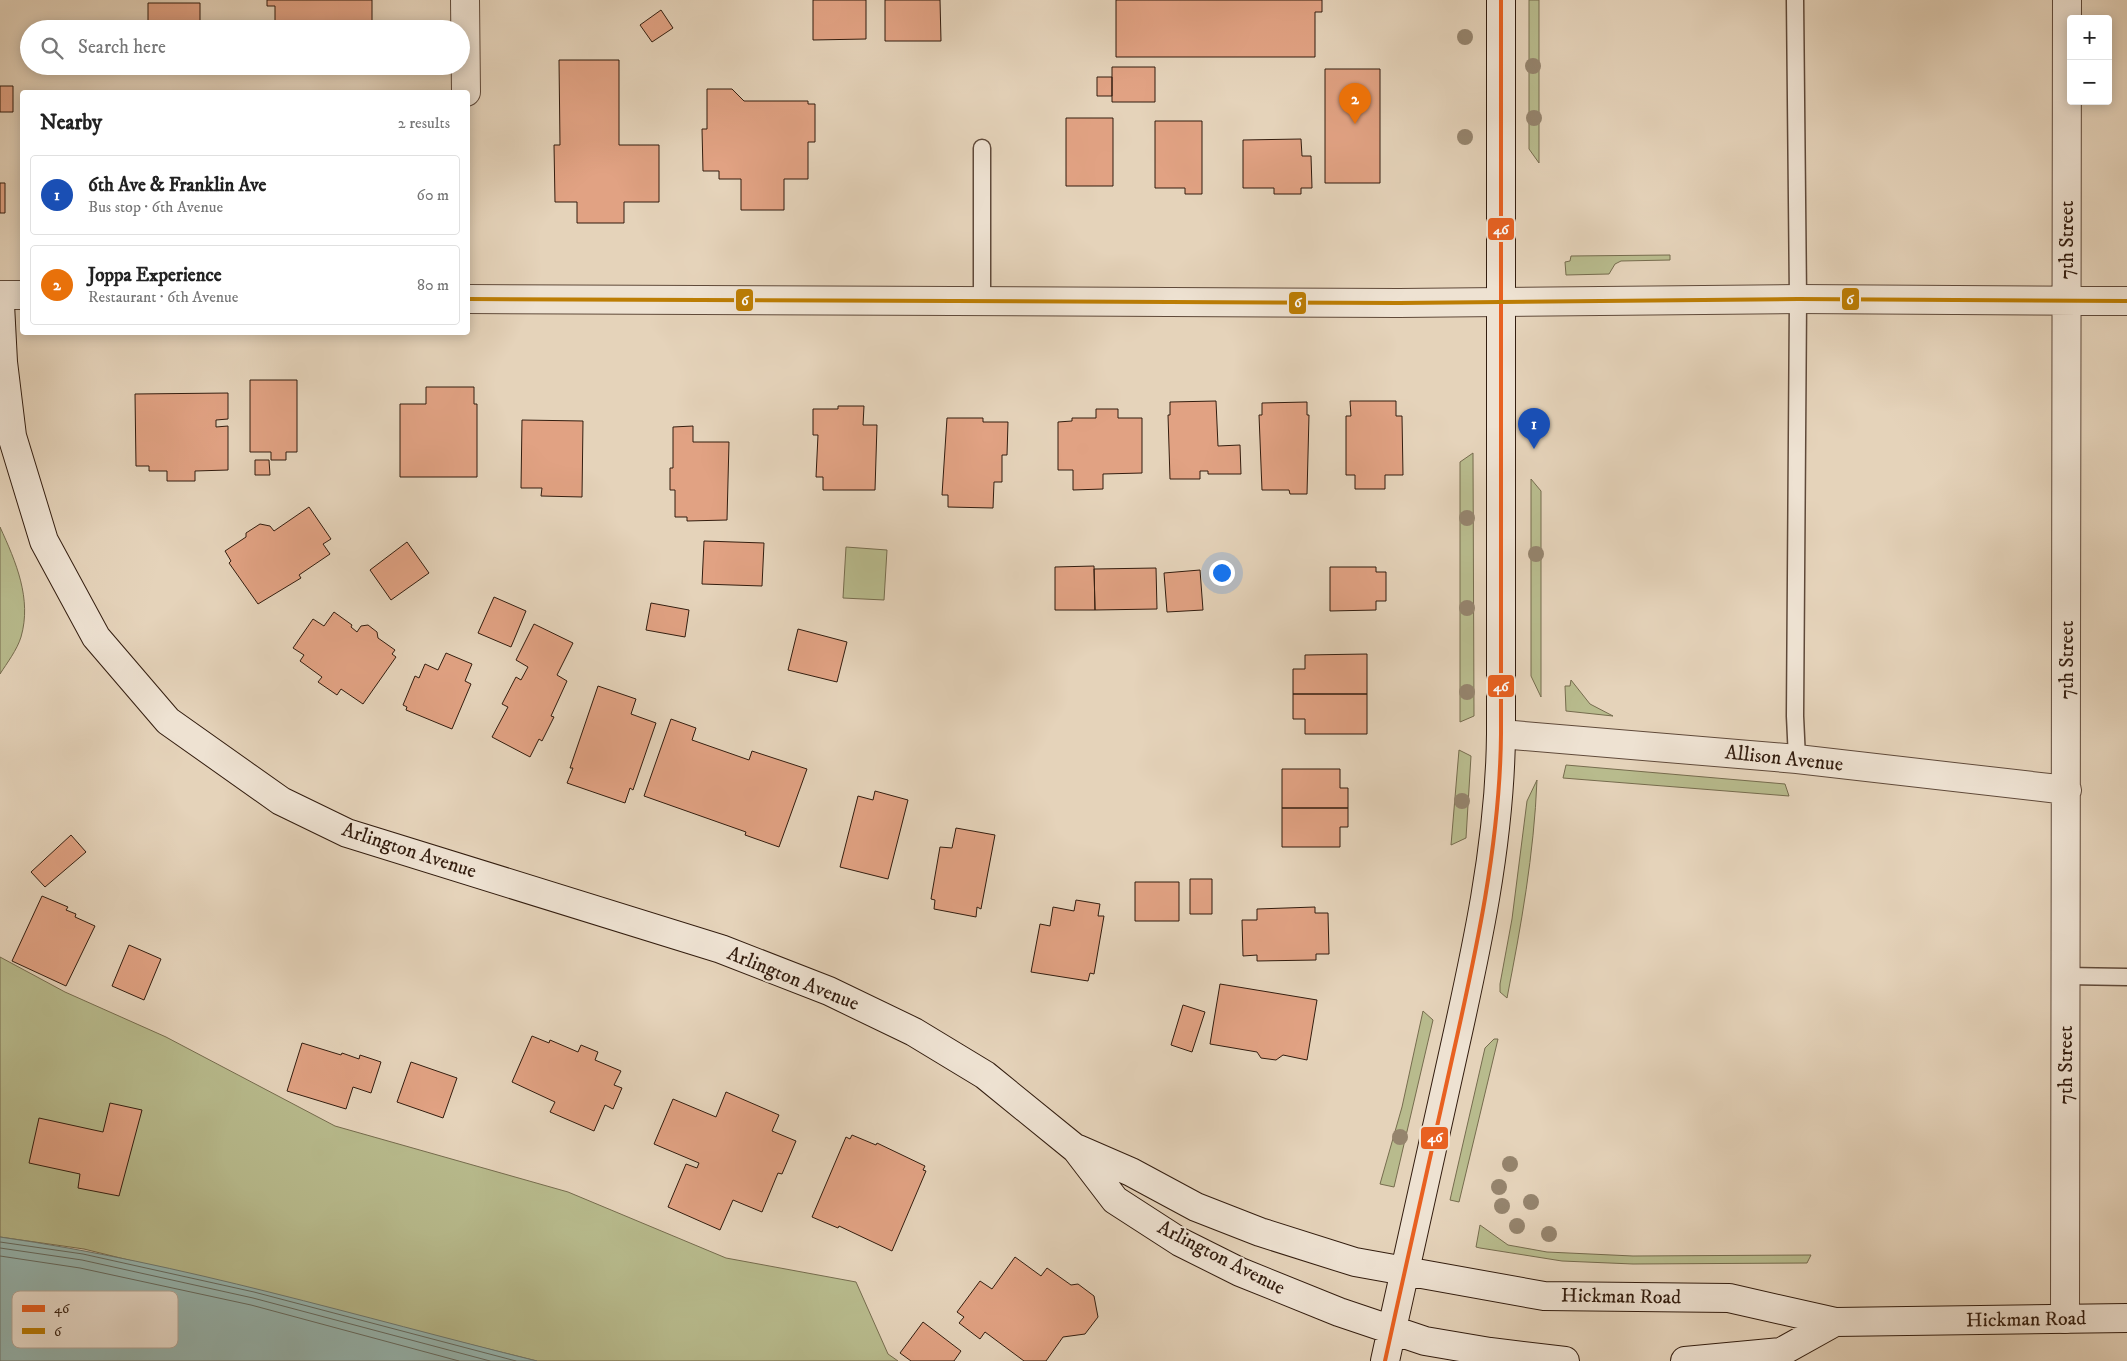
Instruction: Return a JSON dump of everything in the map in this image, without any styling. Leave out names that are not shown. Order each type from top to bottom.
[{"type":"main road","points":[[465,0],[465,20]]},
{"type":"main road","points":[[1385,1361],[1487,894],[1498,811],[1501,734],[1501,0]]},
{"type":"main road","name":"7th Street","points":[[2066,1319],[2067,0]]},
{"type":"main road","points":[[466,75],[466,90]]},
{"type":"main road","points":[[0,296],[20,296]]},
{"type":"main road","points":[[470,299],[1501,303],[1798,299],[2127,301]]},
{"type":"main road","name":"Arlington Avenue","points":[[0,304],[3,362],[12,436],[44,541],[96,637],[168,720],[281,801],[347,833],[721,949],[830,991],[914,1032],[985,1075],[1076,1149],[1115,1200],[1180,1242],[1240,1272],[1392,1330]]},
{"type":"main road","name":"Allison Avenue","points":[[1501,734],[1797,759],[2067,790]]},
{"type":"main road","name":"Arlington Avenue","points":[[1076,1149],[1131,1172],[1196,1207],[1260,1232],[1356,1262],[1405,1272]]},
{"type":"main road","name":"Hickman Road","points":[[1405,1272],[1544,1296],[1729,1298],[1835,1322],[2127,1318]]},
{"type":"main road","name":"Hickman Road","points":[[1685,1361],[1781,1352],[1835,1322]]},
{"type":"main road","points":[[1392,1330],[1450,1346],[1565,1361]]},
{"type":"lane","points":[[1795,0],[1798,299],[1795,716],[1797,759]]},
{"type":"lane","points":[[982,148],[982,301]]},
{"type":"lane","points":[[2066,976],[2127,977]]},
{"type":"green space","points":[[1529,0],[1539,0],[1539,163],[1529,149]]},
{"type":"green space","points":[[1670,255],[1670,260],[1621,261],[1615,264],[1609,274],[1566,275],[1565,262],[1570,261],[1571,256]]},
{"type":"green space","points":[[1473,453],[1474,716],[1460,722],[1460,462]]},
{"type":"green space","points":[[1531,479],[1541,491],[1541,697],[1531,676]]},
{"type":"green space","points":[[0,527],[17,567],[25,609],[21,637],[12,656],[0,674]]},
{"type":"green space","points":[[846,547],[887,550],[884,600],[843,598]]},
{"type":"green space","points":[[1571,680],[1590,704],[1613,716],[1566,711],[1565,686],[1570,686]]},
{"type":"green space","points":[[1459,750],[1471,756],[1466,838],[1451,845]]},
{"type":"green space","points":[[1566,765],[1785,784],[1789,796],[1563,778]]},
{"type":"green space","points":[[1537,780],[1530,863],[1507,998],[1500,992],[1500,984],[1512,919],[1527,801]]},
{"type":"green space","points":[[0,957],[65,992],[166,1037],[335,1126],[568,1192],[726,1258],[856,1282],[888,1354],[898,1361],[537,1361],[84,1249],[0,1237]]},
{"type":"green space","points":[[1423,1011],[1433,1020],[1394,1187],[1380,1184],[1402,1107]]},
{"type":"green space","points":[[1494,1039],[1498,1039],[1459,1202],[1450,1200],[1485,1048]]},
{"type":"green space","points":[[1480,1225],[1508,1245],[1547,1252],[1633,1256],[1811,1255],[1807,1263],[1633,1264],[1562,1261],[1476,1247]]},
{"type":"water","points":[[0,1237],[136,1261],[203,1276],[537,1361],[0,1361]]},
{"type":"building","points":[[267,0],[372,0],[372,20],[275,20],[275,6],[267,6]]},
{"type":"building","points":[[813,0],[866,0],[866,39],[813,40]]},
{"type":"building","points":[[885,0],[940,0],[941,41],[885,41]]},
{"type":"building","points":[[1116,0],[1322,0],[1322,12],[1315,12],[1315,57],[1116,57]]},
{"type":"building","points":[[148,3],[200,3],[200,20],[148,20]]},
{"type":"building","points":[[661,10],[673,28],[652,42],[640,25]]},
{"type":"building","points":[[559,60],[619,60],[619,145],[659,145],[659,202],[624,202],[624,223],[577,223],[577,202],[555,202],[554,145],[560,145]]},
{"type":"building","points":[[1112,67],[1155,67],[1155,102],[1112,102]]},
{"type":"building","points":[[1325,69],[1380,69],[1380,183],[1325,183]]},
{"type":"building","points":[[1097,77],[1112,77],[1112,96],[1097,96]]},
{"type":"building","points":[[0,86],[13,86],[13,112],[0,112]]},
{"type":"building","points":[[707,89],[732,89],[744,101],[808,101],[808,104],[815,104],[815,142],[808,142],[808,179],[784,179],[784,210],[741,210],[741,179],[719,179],[719,171],[703,171],[702,129],[707,129]]},
{"type":"building","points":[[1066,118],[1113,118],[1113,186],[1066,186]]},
{"type":"building","points":[[1155,121],[1202,121],[1202,194],[1185,194],[1185,188],[1155,188]]},
{"type":"building","points":[[1301,139],[1302,156],[1311,156],[1312,188],[1301,188],[1301,194],[1274,194],[1274,188],[1243,188],[1243,140]]},
{"type":"building","points":[[0,183],[5,183],[5,213],[0,213]]},
{"type":"building","points":[[250,380],[297,380],[297,452],[286,452],[286,460],[271,460],[271,452],[250,452]]},
{"type":"building","points":[[426,387],[474,387],[474,404],[477,404],[477,477],[400,477],[400,404],[426,404]]},
{"type":"building","points":[[228,393],[228,419],[216,420],[216,427],[228,426],[228,470],[195,471],[195,481],[167,481],[167,471],[149,471],[149,466],[136,466],[135,394]]},
{"type":"building","points":[[1216,401],[1218,446],[1240,445],[1241,474],[1208,474],[1208,471],[1200,471],[1200,479],[1170,479],[1168,415],[1170,415],[1170,402]]},
{"type":"building","points":[[1350,401],[1396,401],[1396,416],[1402,416],[1403,475],[1385,475],[1385,489],[1355,489],[1355,475],[1346,475],[1346,416],[1351,416]]},
{"type":"building","points":[[1307,402],[1307,415],[1309,415],[1307,494],[1290,494],[1289,490],[1262,490],[1259,415],[1262,415],[1262,403]]},
{"type":"building","points":[[838,406],[864,406],[863,425],[877,425],[875,490],[823,490],[823,477],[816,477],[818,435],[813,435],[813,409],[838,409]]},
{"type":"building","points":[[1096,409],[1118,409],[1118,418],[1142,418],[1142,473],[1103,474],[1103,489],[1073,490],[1073,470],[1058,470],[1058,422],[1072,421],[1072,418],[1096,418]]},
{"type":"building","points":[[947,418],[983,418],[983,422],[1008,422],[1007,455],[1002,455],[1002,482],[994,482],[993,508],[948,507],[948,495],[942,495]]},
{"type":"building","points":[[522,420],[583,421],[582,497],[541,496],[542,488],[521,488]]},
{"type":"building","points":[[693,426],[693,442],[729,442],[727,520],[687,521],[687,517],[675,517],[675,490],[670,490],[670,468],[673,468],[673,427]]},
{"type":"building","points":[[255,460],[269,460],[270,475],[255,475]]},
{"type":"building","points":[[309,507],[331,539],[323,544],[330,554],[299,575],[301,578],[258,604],[229,563],[231,561],[225,551],[246,537],[246,533],[260,524],[270,526],[274,531]]},
{"type":"building","points":[[704,541],[764,543],[762,586],[702,584]]},
{"type":"building","points":[[407,542],[429,573],[391,600],[370,570]]},
{"type":"building","points":[[1094,566],[1095,610],[1055,610],[1055,567]]},
{"type":"building","points":[[1330,567],[1376,567],[1376,572],[1386,572],[1386,601],[1376,601],[1376,610],[1330,611]]},
{"type":"building","points":[[1156,568],[1157,609],[1095,610],[1094,569]]},
{"type":"building","points":[[1200,570],[1203,610],[1167,612],[1164,573]]},
{"type":"building","points":[[494,597],[526,611],[511,647],[478,633]]},
{"type":"building","points":[[651,603],[689,610],[685,637],[646,630]]},
{"type":"building","points":[[334,612],[352,625],[351,627],[357,632],[361,626],[368,625],[377,632],[378,638],[395,650],[392,654],[396,657],[363,704],[341,689],[337,695],[318,682],[322,677],[300,661],[304,655],[293,648],[313,619],[324,626]]},
{"type":"building","points":[[534,624],[573,643],[557,675],[567,681],[551,716],[554,717],[542,741],[539,739],[530,757],[492,737],[508,707],[502,704],[516,677],[521,680],[528,667],[516,660]]},
{"type":"building","points":[[798,629],[847,642],[837,682],[788,670]]},
{"type":"building","points":[[446,653],[472,664],[465,681],[471,684],[452,729],[406,710],[407,707],[403,705],[415,676],[419,678],[425,664],[438,670]]},
{"type":"building","points":[[1367,654],[1367,694],[1293,694],[1293,669],[1305,669],[1305,655]]},
{"type":"building","points":[[598,686],[636,699],[631,714],[656,723],[633,790],[630,788],[625,803],[567,783],[573,768],[570,768]]},
{"type":"building","points":[[1293,694],[1367,694],[1367,734],[1305,734],[1305,719],[1293,719]]},
{"type":"building","points":[[671,719],[696,728],[692,740],[749,760],[752,751],[807,769],[779,847],[745,835],[746,832],[644,796]]},
{"type":"building","points":[[1282,769],[1340,769],[1340,788],[1348,788],[1348,808],[1282,808]]},
{"type":"building","points":[[875,791],[908,800],[888,879],[840,867],[858,796],[873,800]]},
{"type":"building","points":[[1282,808],[1348,808],[1348,827],[1340,827],[1340,847],[1282,847]]},
{"type":"building","points":[[956,828],[995,835],[981,909],[977,907],[976,917],[934,909],[935,900],[931,899],[940,847],[952,848]]},
{"type":"building","points":[[71,835],[86,852],[45,887],[31,872]]},
{"type":"building","points":[[1190,879],[1212,879],[1212,914],[1190,914]]},
{"type":"building","points":[[1135,882],[1179,882],[1179,921],[1135,921]]},
{"type":"building","points":[[42,896],[68,907],[66,910],[76,914],[75,917],[95,926],[66,986],[12,961]]},
{"type":"building","points":[[1076,900],[1100,904],[1098,916],[1104,916],[1094,974],[1090,973],[1088,981],[1031,972],[1040,924],[1050,926],[1053,907],[1074,911]]},
{"type":"building","points":[[1315,907],[1315,913],[1328,913],[1329,954],[1316,954],[1316,960],[1257,961],[1257,955],[1243,956],[1242,920],[1257,920],[1257,909]]},
{"type":"building","points":[[129,945],[161,959],[144,1000],[112,986]]},
{"type":"building","points":[[1220,984],[1317,1000],[1307,1060],[1283,1055],[1276,1060],[1261,1058],[1257,1052],[1210,1044]]},
{"type":"building","points":[[1183,1005],[1205,1012],[1192,1052],[1171,1045]]},
{"type":"building","points":[[532,1036],[549,1043],[550,1040],[578,1052],[581,1045],[598,1052],[595,1060],[621,1071],[614,1085],[622,1088],[613,1109],[605,1105],[594,1131],[550,1112],[555,1102],[512,1082]]},
{"type":"building","points":[[302,1043],[341,1055],[342,1053],[359,1059],[360,1055],[381,1062],[371,1093],[353,1087],[346,1109],[287,1091]]},
{"type":"building","points":[[411,1062],[457,1078],[443,1118],[397,1102]]},
{"type":"building","points":[[726,1092],[779,1115],[772,1131],[796,1141],[782,1174],[778,1173],[762,1212],[733,1200],[720,1230],[668,1207],[686,1164],[697,1168],[699,1163],[654,1144],[673,1099],[716,1117]]},
{"type":"building","points":[[110,1103],[142,1110],[119,1196],[78,1188],[80,1174],[29,1163],[39,1118],[103,1132]]},
{"type":"building","points":[[852,1135],[876,1145],[877,1143],[925,1166],[923,1170],[926,1171],[892,1251],[839,1226],[838,1228],[812,1217],[846,1137],[850,1139]]},
{"type":"building","points":[[1015,1257],[1041,1276],[1047,1268],[1071,1285],[1078,1284],[1094,1296],[1098,1317],[1085,1334],[1063,1337],[1046,1361],[1024,1361],[985,1332],[980,1339],[959,1323],[964,1317],[957,1312],[980,1281],[992,1289]]},
{"type":"building","points":[[923,1322],[961,1351],[954,1361],[911,1361],[900,1353]]},
{"type":"transit line","name":"46","points":[[1385,1361],[1470,979],[1485,898],[1500,775],[1501,0]]},
{"type":"transit line","name":"6","points":[[470,299],[1399,303],[1798,299],[2127,301]]},
{"type":"place","name":"Joppa Experience","points":[[1355,124]]},
{"type":"place","name":"6th Ave & Franklin Ave","points":[[1534,449]]}]
